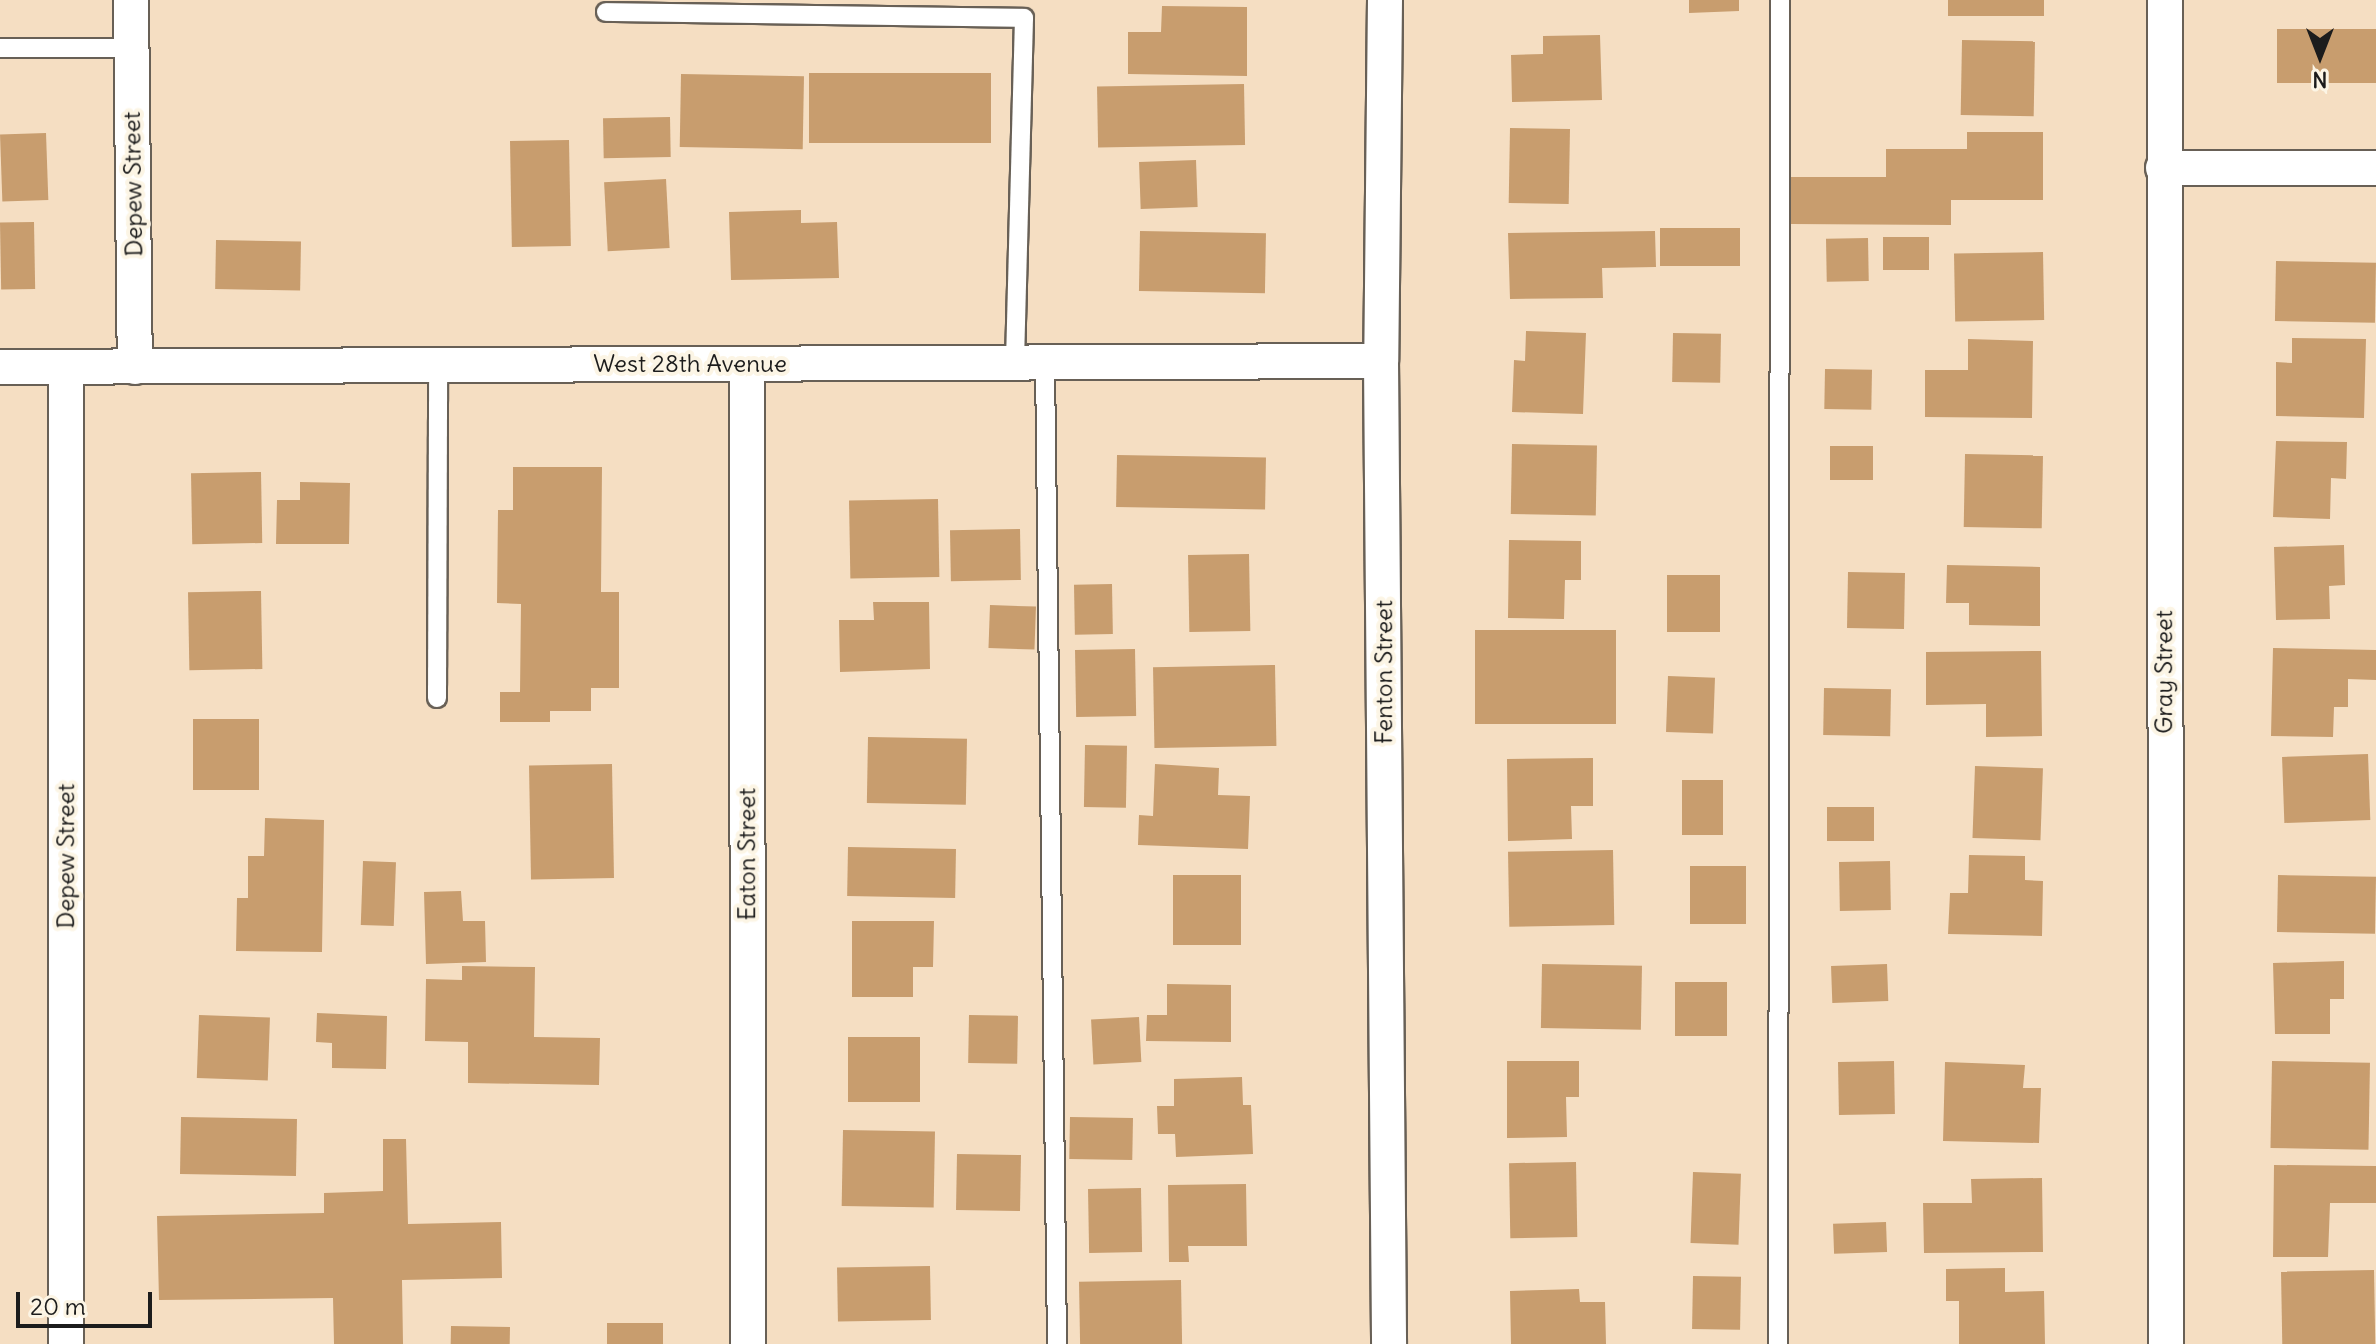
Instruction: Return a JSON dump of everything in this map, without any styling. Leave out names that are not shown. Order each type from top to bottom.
[{"type":"street","name":"Depew Street","points":[[131,0],[135,367]]},
{"type":"street","name":"Fenton Street","points":[[1385,0],[1381,361],[1389,1344]]},
{"type":"street","name":"Gray Street","points":[[2165,0],[2166,1344]]},
{"type":"street","points":[[2163,168],[2376,168]]},
{"type":"street","name":"West 28th Avenue","points":[[0,367],[1381,361]]},
{"type":"street","name":"Eaton Street","points":[[747,364],[748,1344]]},
{"type":"street","name":"Depew Street","points":[[66,367],[66,1344]]},
{"type":"lane","points":[[1778,1344],[1780,0]]},
{"type":"lane","points":[[606,12],[1024,18],[1030,363],[1057,1344]]},
{"type":"lane","points":[[0,48],[131,48]]},
{"type":"lane","points":[[437,698],[438,366]]},
{"type":"building","points":[[1689,0],[1739,0],[1739,11],[1689,13]]},
{"type":"building","points":[[1948,0],[2044,0],[2044,16],[1948,16]]},
{"type":"building","points":[[1162,6],[1247,7],[1247,76],[1128,74],[1128,32],[1161,32]]},
{"type":"building","points":[[2277,29],[2376,29],[2376,83],[2277,83]]},
{"type":"building","points":[[1600,35],[1602,100],[1512,102],[1511,55],[1543,54],[1543,36]]},
{"type":"building","points":[[1962,40],[2035,41],[2034,116],[1961,115]]},
{"type":"building","points":[[809,73],[991,73],[991,143],[809,143]]},
{"type":"building","points":[[681,74],[804,76],[803,149],[680,147]]},
{"type":"building","points":[[1244,84],[1245,145],[1098,148],[1097,87]]},
{"type":"building","points":[[670,117],[671,157],[604,158],[603,118]]},
{"type":"building","points":[[1510,128],[1570,129],[1569,204],[1509,203]]},
{"type":"building","points":[[1967,132],[2043,132],[2043,200],[1951,200],[1951,225],[1791,224],[1791,177],[1886,177],[1886,149],[1967,149]]},
{"type":"building","points":[[46,133],[48,200],[2,202],[0,135]]},
{"type":"building","points":[[569,140],[571,246],[512,247],[510,141]]},
{"type":"building","points":[[1196,160],[1198,207],[1141,209],[1139,162]]},
{"type":"building","points":[[666,179],[670,248],[608,251],[604,182]]},
{"type":"building","points":[[801,210],[801,223],[837,222],[839,278],[731,280],[729,212]]},
{"type":"building","points":[[34,222],[35,289],[1,290],[0,223]]},
{"type":"building","points":[[1660,228],[1740,228],[1740,266],[1660,266]]},
{"type":"building","points":[[1140,231],[1266,233],[1265,293],[1139,291]]},
{"type":"building","points":[[1655,231],[1656,267],[1602,268],[1603,298],[1510,299],[1508,233]]},
{"type":"building","points":[[1883,237],[1929,237],[1929,270],[1883,270]]},
{"type":"building","points":[[1868,238],[1869,281],[1827,282],[1826,239]]},
{"type":"building","points":[[216,240],[301,241],[300,290],[215,289]]},
{"type":"building","points":[[2043,252],[2044,320],[1955,322],[1954,254]]},
{"type":"building","points":[[2276,261],[2376,263],[2375,323],[2275,321]]},
{"type":"building","points":[[1526,331],[1586,333],[1583,414],[1512,412],[1514,360],[1525,361]]},
{"type":"building","points":[[1673,333],[1721,334],[1720,383],[1672,382]]},
{"type":"building","points":[[2292,338],[2366,339],[2364,418],[2276,416],[2276,362],[2292,363]]},
{"type":"building","points":[[1968,339],[2033,341],[2032,418],[1925,417],[1925,370],[1968,370]]},
{"type":"building","points":[[1825,369],[1872,370],[1871,410],[1824,409]]},
{"type":"building","points":[[2276,441],[2347,442],[2346,479],[2331,478],[2330,519],[2273,517]]},
{"type":"building","points":[[1512,444],[1597,445],[1596,515],[1511,514]]},
{"type":"building","points":[[1830,446],[1873,446],[1873,480],[1830,480]]},
{"type":"building","points":[[1965,454],[2043,455],[2042,528],[1964,527]]},
{"type":"building","points":[[1117,455],[1266,458],[1265,510],[1116,507]]},
{"type":"building","points":[[513,467],[602,467],[601,592],[619,592],[619,688],[591,688],[591,711],[550,711],[550,722],[500,722],[500,692],[520,692],[521,604],[497,603],[498,510],[513,510]]},
{"type":"building","points":[[261,472],[262,543],[192,544],[191,473]]},
{"type":"building","points":[[300,482],[350,483],[349,544],[276,544],[277,500],[300,500]]},
{"type":"building","points":[[938,499],[939,577],[850,579],[849,501]]},
{"type":"building","points":[[1020,529],[1021,580],[951,581],[950,530]]},
{"type":"building","points":[[1509,540],[1581,541],[1581,580],[1565,580],[1564,619],[1508,618]]},
{"type":"building","points":[[2344,545],[2345,585],[2329,586],[2330,619],[2276,620],[2274,547]]},
{"type":"building","points":[[1249,554],[1250,631],[1189,632],[1188,555]]},
{"type":"building","points":[[1947,565],[2040,567],[2040,626],[1969,625],[1969,603],[1946,603]]},
{"type":"building","points":[[1848,572],[1905,573],[1904,629],[1847,628]]},
{"type":"building","points":[[1667,575],[1720,575],[1720,632],[1667,632]]},
{"type":"building","points":[[1112,584],[1113,634],[1075,635],[1074,585]]},
{"type":"building","points":[[261,591],[262,669],[189,670],[188,592]]},
{"type":"building","points":[[873,602],[929,602],[930,669],[840,672],[839,620],[874,620]]},
{"type":"building","points":[[990,605],[1036,607],[1034,650],[988,648]]},
{"type":"building","points":[[1475,630],[1616,630],[1616,724],[1475,724]]},
{"type":"building","points":[[2273,648],[2376,650],[2376,680],[2348,679],[2348,707],[2334,707],[2333,737],[2271,736]]},
{"type":"building","points":[[1135,649],[1136,716],[1076,717],[1075,650]]},
{"type":"building","points":[[2041,651],[2042,736],[1986,737],[1986,704],[1926,705],[1926,652]]},
{"type":"building","points":[[1275,665],[1276,746],[1154,748],[1153,667]]},
{"type":"building","points":[[1668,676],[1715,678],[1713,734],[1666,732]]},
{"type":"building","points":[[1824,688],[1891,689],[1890,736],[1823,735]]},
{"type":"building","points":[[193,719],[259,719],[259,790],[193,790]]},
{"type":"building","points":[[868,737],[967,739],[966,805],[867,803]]},
{"type":"building","points":[[1085,745],[1127,746],[1126,808],[1084,807]]},
{"type":"building","points":[[2368,754],[2370,820],[2284,823],[2282,757]]},
{"type":"building","points":[[1593,758],[1593,806],[1571,806],[1572,839],[1508,841],[1507,759]]},
{"type":"building","points":[[612,764],[614,878],[531,879],[529,765]]},
{"type":"building","points":[[1155,764],[1219,768],[1218,795],[1250,796],[1248,849],[1138,845],[1139,815],[1153,816]]},
{"type":"building","points":[[1975,766],[2043,768],[2040,840],[1972,838]]},
{"type":"building","points":[[1682,780],[1723,780],[1723,835],[1682,835]]},
{"type":"building","points":[[1827,807],[1874,807],[1874,841],[1827,841]]},
{"type":"building","points":[[265,818],[324,820],[322,952],[236,951],[237,898],[248,898],[248,856],[264,856]]},
{"type":"building","points":[[848,847],[956,849],[955,898],[847,896]]},
{"type":"building","points":[[1613,850],[1614,925],[1509,927],[1508,852]]},
{"type":"building","points":[[1969,855],[2025,856],[2025,880],[2043,881],[2042,936],[1948,934],[1950,893],[1968,893]]},
{"type":"building","points":[[363,861],[396,862],[394,926],[361,925]]},
{"type":"building","points":[[1890,861],[1891,910],[1840,911],[1839,862]]},
{"type":"building","points":[[1690,866],[1746,866],[1746,924],[1690,924]]},
{"type":"building","points":[[1173,875],[1241,875],[1241,945],[1173,945]]},
{"type":"building","points":[[2278,875],[2376,877],[2375,934],[2277,932]]},
{"type":"building","points":[[461,891],[463,921],[485,921],[486,962],[426,964],[424,892]]},
{"type":"building","points":[[852,921],[934,921],[933,967],[913,967],[913,997],[852,997]]},
{"type":"building","points":[[2344,961],[2344,999],[2330,999],[2330,1034],[2275,1034],[2273,963]]},
{"type":"building","points":[[1542,964],[1642,966],[1641,1030],[1541,1028]]},
{"type":"building","points":[[1887,964],[1888,1001],[1832,1003],[1831,966]]},
{"type":"building","points":[[462,966],[535,967],[534,1037],[600,1038],[599,1085],[468,1083],[468,1042],[425,1041],[426,979],[462,980]]},
{"type":"building","points":[[1675,982],[1727,982],[1727,1036],[1675,1036]]},
{"type":"building","points":[[1167,984],[1231,985],[1231,1042],[1146,1041],[1147,1015],[1167,1015]]},
{"type":"building","points":[[317,1013],[387,1016],[386,1069],[332,1068],[332,1043],[316,1042]]},
{"type":"building","points":[[199,1015],[270,1017],[268,1080],[197,1078]]},
{"type":"building","points":[[969,1015],[1018,1016],[1017,1064],[968,1063]]},
{"type":"building","points":[[1139,1017],[1141,1062],[1093,1064],[1091,1020]]},
{"type":"building","points":[[848,1037],[920,1037],[920,1102],[848,1102]]},
{"type":"building","points":[[1507,1061],[1579,1061],[1579,1097],[1566,1097],[1567,1137],[1507,1138]]},
{"type":"building","points":[[1894,1061],[1895,1114],[1839,1115],[1838,1062]]},
{"type":"building","points":[[2272,1061],[2370,1063],[2368,1150],[2270,1148]]},
{"type":"building","points":[[1945,1062],[2025,1065],[2023,1088],[2041,1088],[2039,1143],[1943,1141]]},
{"type":"building","points":[[1242,1077],[1243,1105],[1251,1105],[1253,1154],[1176,1157],[1175,1134],[1158,1134],[1157,1106],[1174,1106],[1174,1079]]},
{"type":"building","points":[[181,1117],[297,1119],[296,1176],[180,1174]]},
{"type":"building","points":[[1070,1117],[1133,1118],[1132,1160],[1069,1159]]},
{"type":"building","points":[[843,1130],[935,1132],[934,1208],[842,1206]]},
{"type":"building","points":[[383,1139],[406,1139],[408,1224],[501,1222],[502,1278],[402,1280],[403,1344],[334,1344],[333,1298],[159,1300],[157,1216],[324,1213],[324,1193],[383,1191]]},
{"type":"building","points":[[957,1154],[1021,1155],[1020,1211],[956,1210]]},
{"type":"building","points":[[1576,1162],[1577,1237],[1510,1238],[1509,1163]]},
{"type":"building","points":[[2274,1165],[2376,1166],[2376,1203],[2330,1203],[2328,1257],[2273,1257]]},
{"type":"building","points":[[1693,1172],[1741,1174],[1738,1245],[1691,1243]]},
{"type":"building","points":[[2042,1178],[2043,1252],[1924,1253],[1923,1203],[1972,1203],[1971,1179]]},
{"type":"building","points":[[1246,1184],[1247,1246],[1188,1246],[1189,1262],[1169,1262],[1168,1185]]},
{"type":"building","points":[[1141,1188],[1142,1252],[1089,1253],[1088,1189]]},
{"type":"building","points":[[1886,1222],[1887,1252],[1834,1254],[1833,1224]]},
{"type":"building","points":[[930,1266],[931,1320],[838,1322],[837,1268]]},
{"type":"building","points":[[2005,1268],[2005,1292],[2044,1291],[2045,1344],[1959,1344],[1959,1301],[1946,1301],[1946,1269]]},
{"type":"building","points":[[2374,1270],[2375,1344],[2282,1344],[2281,1272]]},
{"type":"building","points":[[1693,1276],[1741,1277],[1740,1330],[1692,1329]]},
{"type":"building","points":[[1181,1280],[1182,1344],[1080,1344],[1079,1282]]},
{"type":"building","points":[[1579,1289],[1580,1302],[1605,1302],[1606,1344],[1511,1344],[1510,1291]]},
{"type":"building","points":[[607,1323],[663,1323],[663,1344],[607,1344]]},
{"type":"building","points":[[451,1326],[510,1327],[510,1344],[451,1344]]}]
